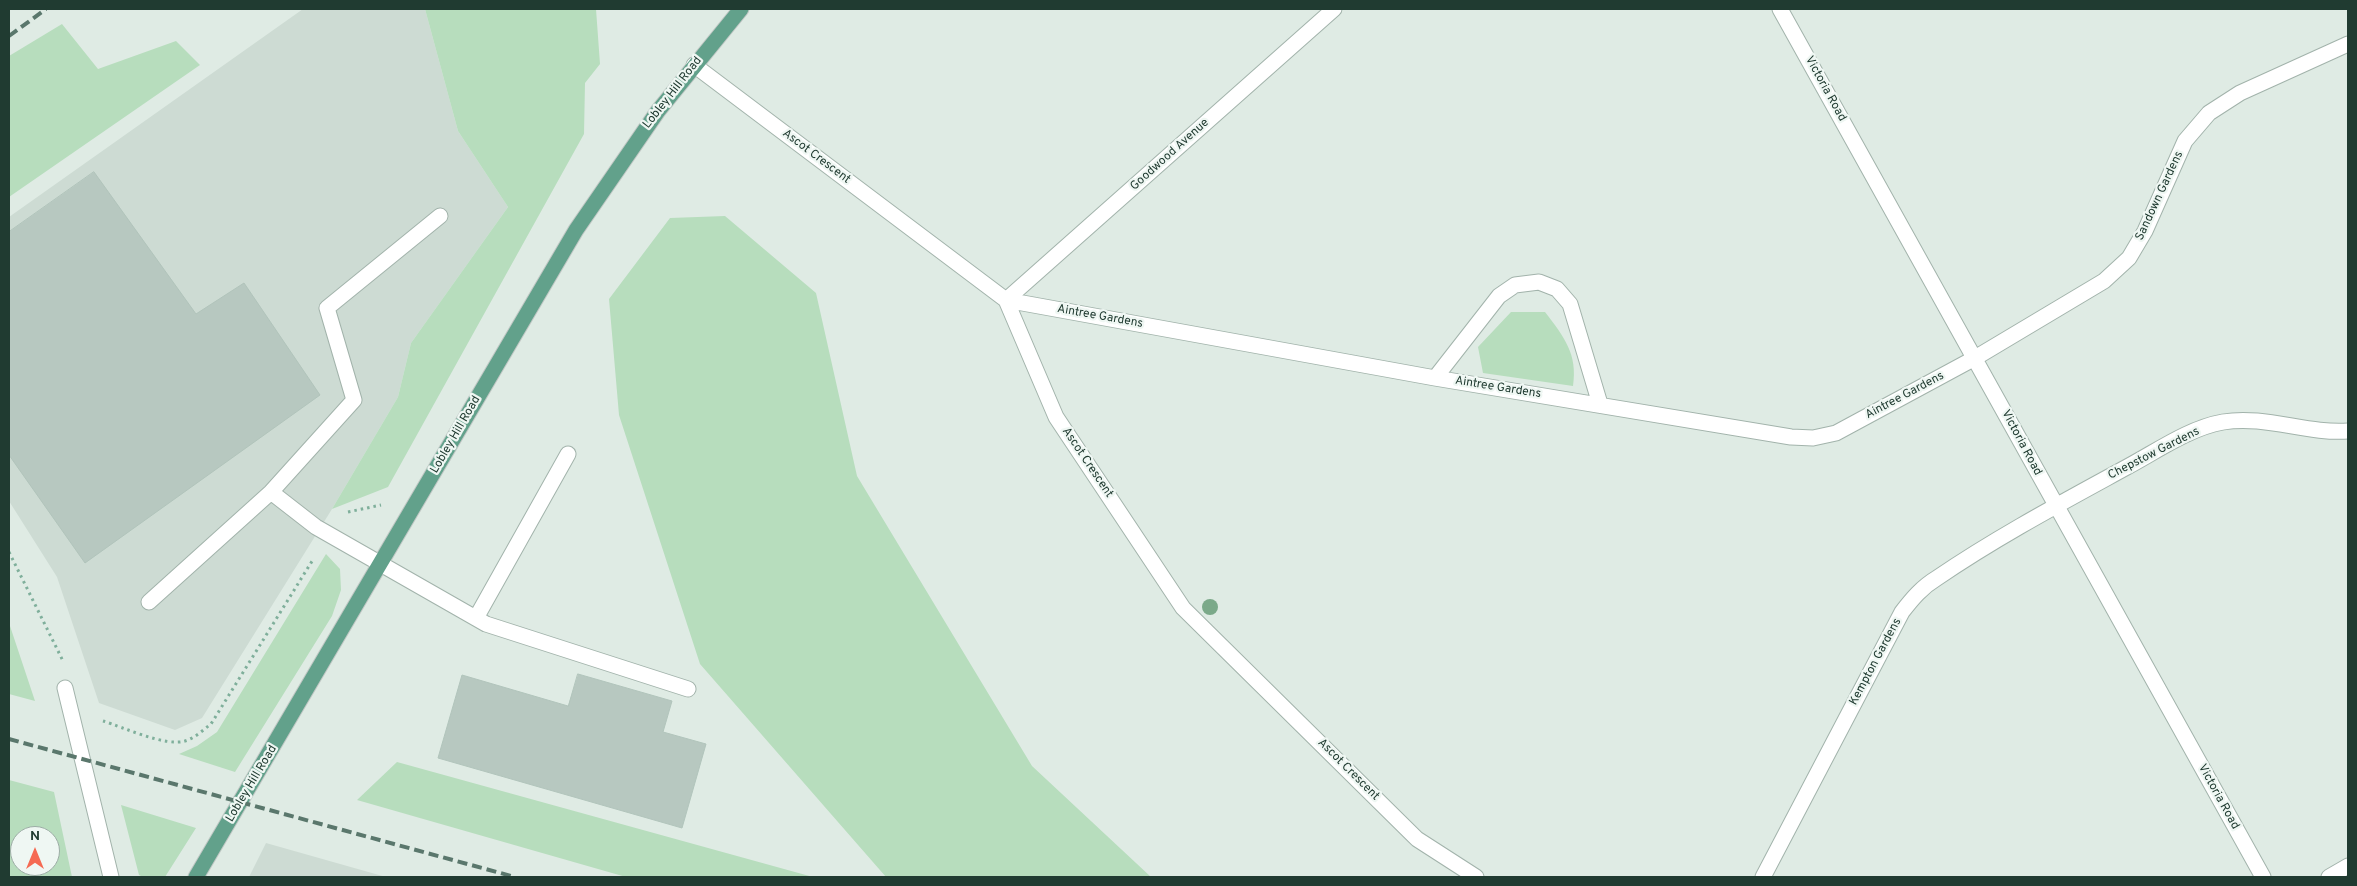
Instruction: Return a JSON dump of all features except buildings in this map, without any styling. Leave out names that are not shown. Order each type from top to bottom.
[{"type":"main road","name":"Lobley Hill Road","points":[[196,877],[576,230],[658,111],[741,9]]},
{"type":"street","name":"Goodwood Avenue","points":[[1006,300],[1334,9]]},
{"type":"street","name":"Victoria Road","points":[[1780,9],[2263,877]]},
{"type":"street","name":"Sandown Gardens","points":[[1975,358],[2104,281],[2129,258],[2145,231],[2185,141],[2209,113],[2240,93],[2348,44]]},
{"type":"street","name":"Ascot Crescent","points":[[694,65],[1006,300],[1056,417],[1184,608],[1417,839],[1476,877]]},
{"type":"street","points":[[149,602],[271,492],[354,400],[327,308],[440,216]]},
{"type":"street","points":[[1435,378],[1499,296],[1515,285],[1539,282],[1557,288],[1570,304],[1600,404]]},
{"type":"street","name":"Aintree Gardens","points":[[1006,300],[1435,378],[1791,437],[1813,438],[1836,433],[1975,358]]},
{"type":"street","name":"Chepstow Gardens","points":[[2056,506],[2190,433],[2223,422],[2251,422],[2333,432],[2348,431]]},
{"type":"street","points":[[476,618],[568,454]]},
{"type":"street","points":[[271,492],[329,534],[486,624],[688,690]]},
{"type":"street","name":"Kempton Gardens","points":[[1763,877],[1902,612],[1916,594],[1936,578],[2056,506]]},
{"type":"street","points":[[65,688],[111,877]]},
{"type":"street","points":[[2329,877],[2348,866]]},
{"type":"path","points":[[95,718],[168,742],[184,742],[197,736],[211,724],[343,513],[420,496]]},
{"type":"shaded area","points":[[303,9],[425,9],[458,131],[508,207],[411,343],[398,397],[332,509],[202,718],[175,730],[99,703],[57,577],[9,501],[9,217]]},
{"type":"shaded area","points":[[266,843],[386,877],[249,877]]},
{"type":"green space","points":[[425,9],[596,9],[600,64],[585,83],[584,134],[388,487],[332,509],[398,397],[411,343],[508,207],[458,131]]},
{"type":"green space","points":[[62,24],[98,69],[176,41],[200,65],[9,197],[9,56]]},
{"type":"green space","points":[[725,216],[816,293],[857,476],[1032,766],[1151,877],[886,877],[700,664],[619,415],[609,299],[670,218]]},
{"type":"green space","points":[[1511,312],[1545,312],[1568,346],[1573,364],[1573,386],[1483,373],[1478,347]]},
{"type":"green space","points":[[326,554],[340,569],[341,590],[332,616],[235,772],[179,754],[197,746],[217,732]]},
{"type":"green space","points":[[9,623],[35,701],[9,694]]},
{"type":"green space","points":[[397,762],[813,877],[626,877],[357,800]]},
{"type":"green space","points":[[9,780],[54,792],[72,877],[9,877]]},
{"type":"green space","points":[[121,805],[196,828],[165,877],[143,877],[139,875]]},
{"type":"railway","points":[[9,36],[46,9]]},
{"type":"railway","points":[[9,739],[515,877]]}]
